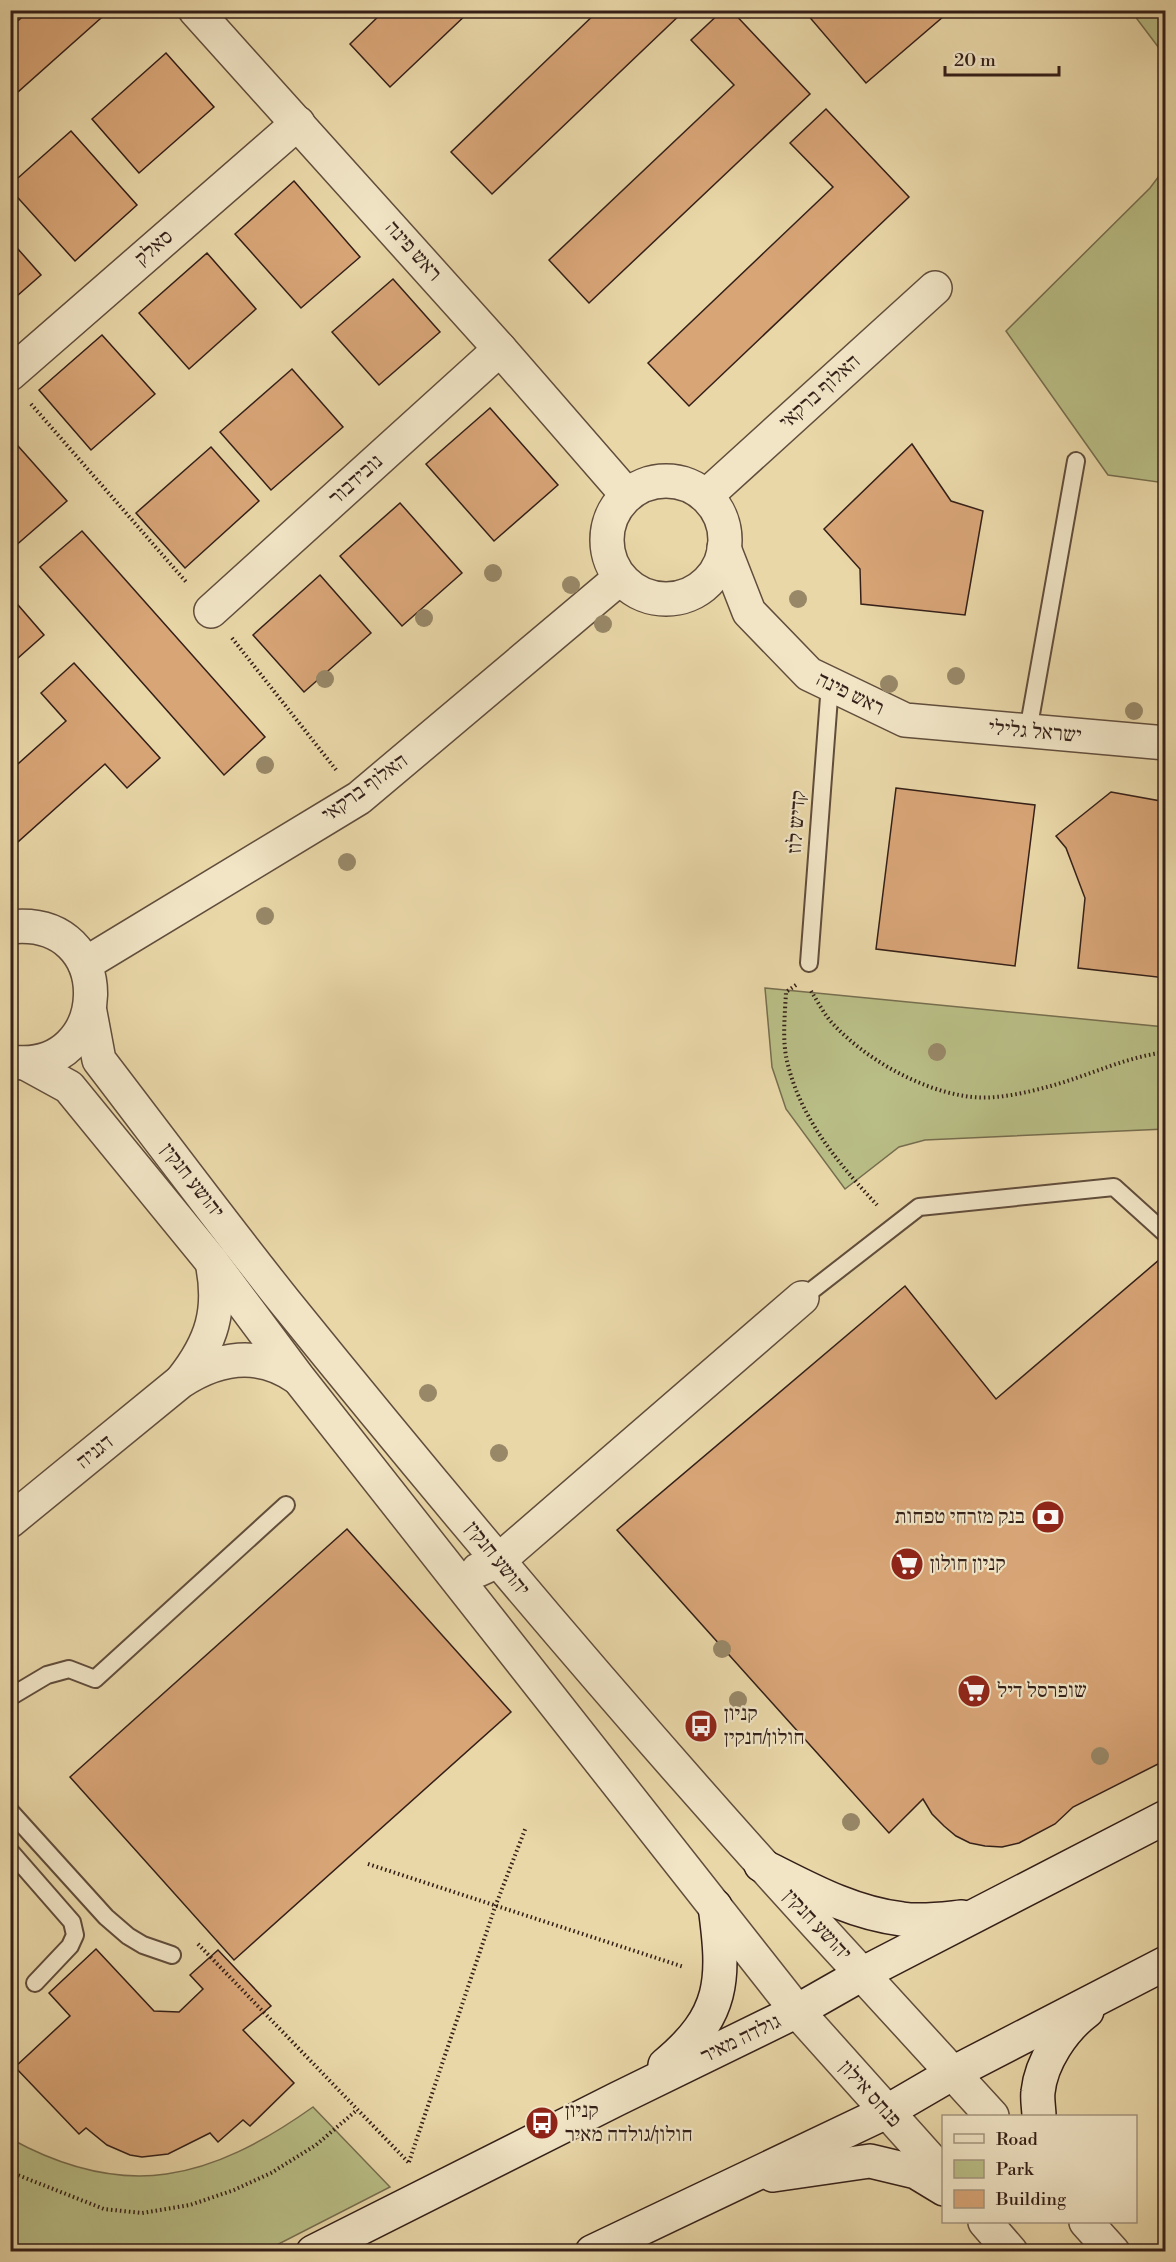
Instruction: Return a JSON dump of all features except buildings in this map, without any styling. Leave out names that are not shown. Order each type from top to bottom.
[{"type":"street","name":"ראש פינה","points":[[195,10],[500,349],[627,495]]},
{"type":"street","name":"סאלק","points":[[10,374],[298,123]]},
{"type":"street","name":"האלוף ברקאי","points":[[706,496],[934,288]]},
{"type":"street","name":"נובידבור","points":[[212,611],[500,349]]},
{"type":"street","points":[[676,598],[695,591],[705,584],[717,568],[724,548],[723,528],[716,509],[706,496],[688,484],[668,480],[648,483],[627,495],[614,511],[607,530],[607,551],[620,578],[636,591],[655,598],[676,598],[749,612]]},
{"type":"street","name":"ראש פינה","points":[[724,548],[749,612],[809,674],[905,720]]},
{"type":"street","name":"האלוף ברקאי","points":[[85,964],[359,798],[620,578]]},
{"type":"street","name":"ישראל גלילי","points":[[905,720],[1166,743]]},
{"type":"street","points":[[10,927],[28,926],[52,931],[72,945],[85,964]]},
{"type":"street","name":"יהושע חנקין","points":[[85,964],[92,988],[90,1012],[99,1060],[284,1301],[518,1586],[761,1865],[953,2073]]},
{"type":"street","points":[[19,1063],[50,1058],[66,1047],[79,1034],[90,1012]]},
{"type":"street","name":"יהושע חנקין","points":[[19,1063],[69,1088],[212,1262],[300,1380],[797,2011]]},
{"type":"street","name":"דגניה","points":[[180,1382],[203,1349],[212,1325],[217,1285],[212,1262]]},
{"type":"street","points":[[444,1563],[468,1575],[498,1562],[802,1298]]},
{"type":"street","name":"דגניה","points":[[10,1521],[180,1382],[209,1366],[223,1362],[250,1360],[281,1368],[300,1380]]},
{"type":"street","points":[[477,1534],[500,1539],[527,1536]]},
{"type":"street","points":[[518,1586],[519,1561],[527,1536]]},
{"type":"street","name":"גולדה מאיר","points":[[313,2252],[797,2011],[862,1974],[1166,1817]]},
{"type":"street","points":[[761,1865],[827,1898],[862,1912],[927,1921],[976,1916]]},
{"type":"street","points":[[617,2099],[666,2065],[688,2046],[704,2025],[716,2001],[720,1978],[721,1951],[715,1906]]},
{"type":"street","points":[[592,2252],[886,2112],[953,2073],[1166,1963]]},
{"type":"street","points":[[1040,2115],[1038,2094],[1042,2073],[1059,2041],[1078,2018],[1116,1988]]},
{"type":"street","name":"פנחס אילון","points":[[797,2011],[942,2173]]},
{"type":"street","points":[[953,2073],[991,2115]]},
{"type":"street","points":[[714,2193],[783,2172],[870,2161],[916,2172],[942,2188]]},
{"type":"street","points":[[986,2223],[1011,2252]]},
{"type":"street","points":[[1087,2223],[1113,2252]]},
{"type":"lane","points":[[1028,731],[1076,461]]},
{"type":"lane","name":"קדיש לוז","points":[[809,963],[830,684]]},
{"type":"lane","points":[[802,1298],[920,1207],[1114,1187],[1166,1234]]},
{"type":"lane","points":[[10,1697],[47,1675],[69,1669],[96,1679],[286,1505]]},
{"type":"lane","points":[[10,1811],[106,1917],[143,1945],[172,1955]]},
{"type":"lane","points":[[10,1851],[72,1922],[75,1935],[70,1946],[35,1983]]},
{"type":"path","points":[[809,963],[805,980],[786,992],[787,1059],[798,1099],[845,1171],[896,1226]]},
{"type":"path","points":[[805,980],[832,1023],[853,1044],[883,1065],[920,1083],[966,1096],[1002,1095],[1052,1086],[1120,1062],[1166,1052]]},
{"type":"path","points":[[394,2211],[495,1907],[526,1827]]},
{"type":"path","points":[[368,1864],[720,1978]]},
{"type":"path","points":[[172,1955],[196,1941],[434,2191]]},
{"type":"path","points":[[10,2172],[104,2209],[142,2213],[190,2205],[234,2190],[271,2173],[316,2145],[357,2110]]},
{"type":"path","points":[[10,2243],[25,2252]]},
{"type":"path","points":[[1147,2247],[1166,2248]]},
{"type":"green space","points":[[1131,11],[1165,11],[1165,56]]},
{"type":"green space","points":[[1165,168],[1165,483],[1108,475],[1006,331],[1150,188]]},
{"type":"green space","points":[[765,988],[1165,1027],[1165,1129],[925,1140],[899,1147],[845,1189],[786,1109],[772,1067]]},
{"type":"green space","points":[[313,2107],[390,2187],[265,2251],[11,2251],[11,2139],[53,2159],[92,2171],[130,2176],[166,2174],[203,2166],[239,2152]]},
{"type":"place","name":"בנק מזרחי טפחות","points":[[1048,1517]]},
{"type":"place","name":"קניון חולון","points":[[907,1564]]},
{"type":"place","name":"שופרסל דיל","points":[[974,1691]]},
{"type":"place","name":"קניון חולון/חנקין","points":[[701,1726]]},
{"type":"place","name":"קניון חולון/גולדה מאיר","points":[[542,2123]]}]
